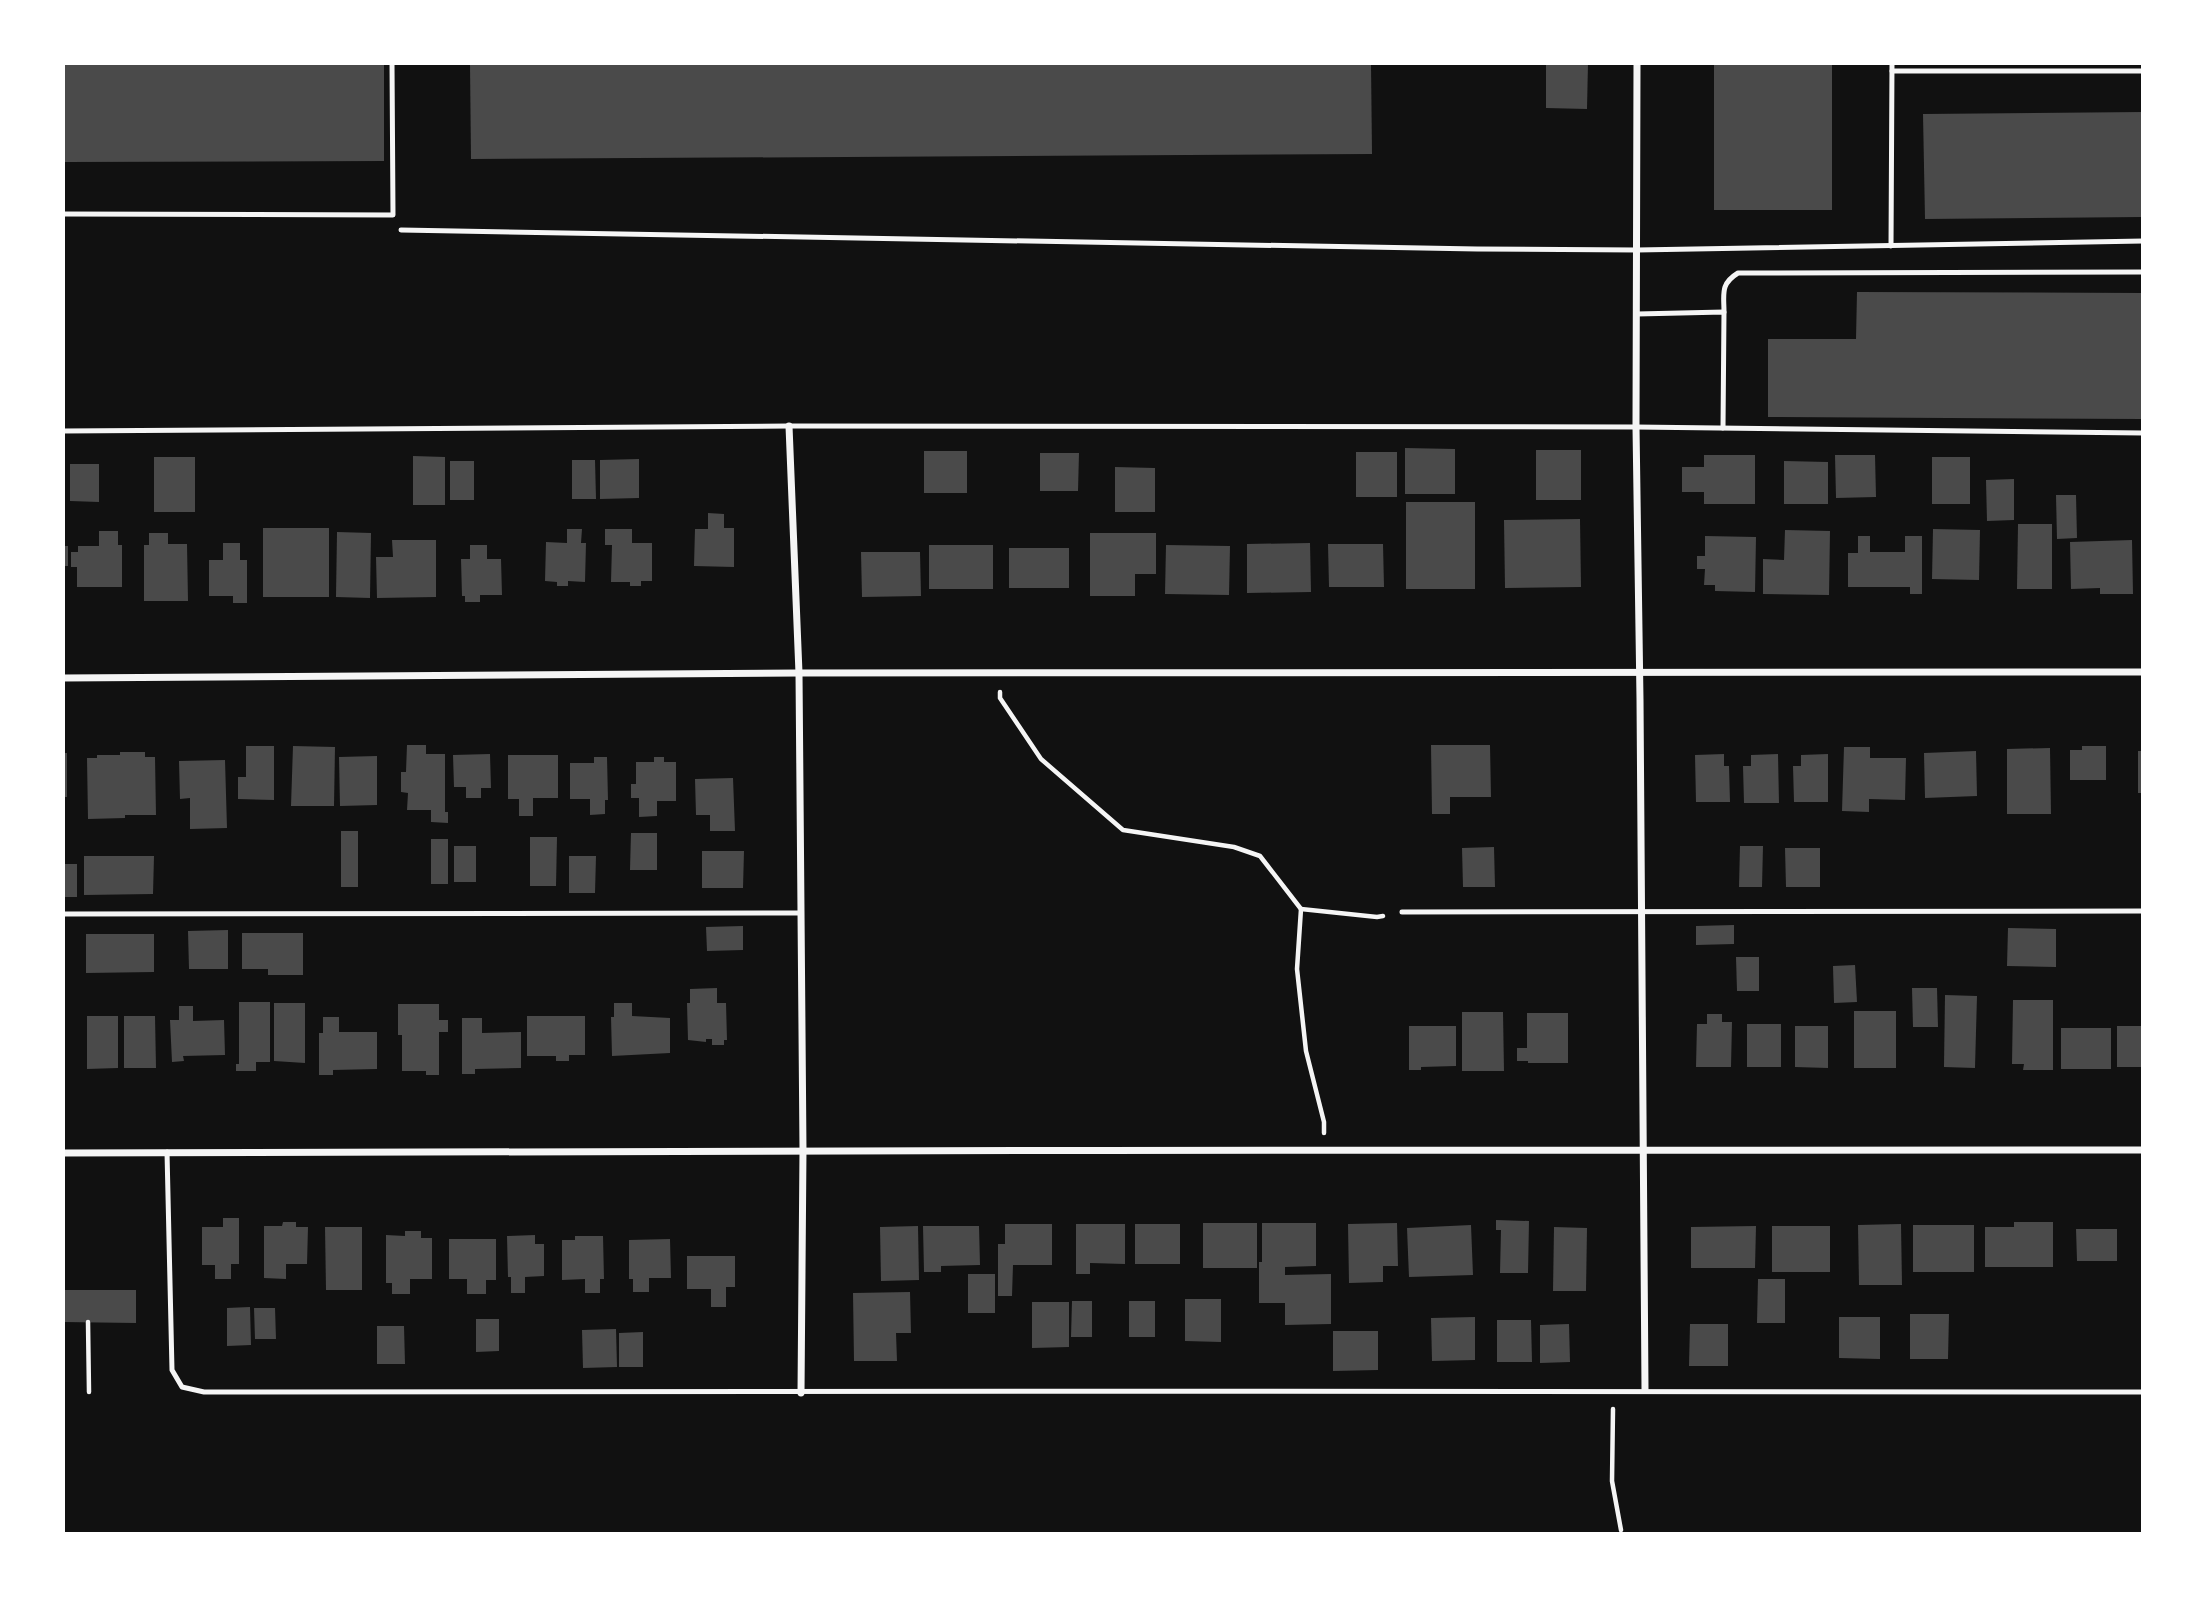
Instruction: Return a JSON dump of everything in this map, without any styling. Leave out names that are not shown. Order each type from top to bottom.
[{"type":"street","points":[[1637,63],[1636,427],[1644,1390]]},
{"type":"street","points":[[789,426],[799,673],[803,1150],[801,1393]]},
{"type":"street","points":[[63,678],[799,673],[2143,672]]},
{"type":"street","points":[[63,1153],[2143,1150]]},
{"type":"lane","points":[[63,214],[393,215],[392,63]]},
{"type":"lane","points":[[1891,246],[1892,63]]},
{"type":"lane","points":[[1892,71],[2143,71]]},
{"type":"lane","points":[[401,230],[1463,249],[1637,250],[2143,242]]},
{"type":"lane","points":[[1723,428],[1724,286],[1728,279],[1738,273],[2143,272]]},
{"type":"lane","points":[[1637,314],[1724,312]]},
{"type":"lane","points":[[63,431],[789,426],[1636,427],[2143,433]]},
{"type":"lane","points":[[1402,912],[2143,911]]},
{"type":"lane","points":[[63,914],[800,913]]},
{"type":"lane","points":[[167,1152],[173,1370],[182,1387],[204,1392],[2143,1392]]},
{"type":"path","points":[[1000,698],[1041,760],[1123,830],[1234,847],[1260,856],[1301,909],[1297,970],[1306,1051],[1324,1122]]},
{"type":"path","points":[[1301,909],[1377,917],[1402,912]]},
{"type":"path","points":[[88,1322],[89,1392]]},
{"type":"path","points":[[1613,1390],[1612,1481],[1621,1530]]},
{"type":"building","points":[[63,63],[384,63],[384,161],[63,162]]},
{"type":"building","points":[[470,63],[1371,63],[1372,154],[471,159]]},
{"type":"building","points":[[1546,63],[1588,63],[1587,109],[1546,108]]},
{"type":"building","points":[[1714,63],[1832,63],[1832,210],[1714,210]]},
{"type":"building","points":[[2143,112],[2143,217],[1925,219],[1923,114]]},
{"type":"building","points":[[1857,292],[2143,293],[2143,419],[1768,417],[1768,339],[1856,339]]},
{"type":"building","points":[[1405,448],[1455,449],[1455,494],[1405,494]]},
{"type":"building","points":[[1536,450],[1581,450],[1581,500],[1536,500]]},
{"type":"building","points":[[924,451],[967,451],[967,493],[924,493]]},
{"type":"building","points":[[1356,452],[1397,452],[1397,497],[1356,497]]},
{"type":"building","points":[[1040,453],[1079,453],[1078,491],[1040,491]]},
{"type":"building","points":[[1704,455],[1755,455],[1755,504],[1704,504],[1704,492],[1682,492],[1682,467],[1704,467]]},
{"type":"building","points":[[1835,455],[1875,455],[1876,497],[1836,498]]},
{"type":"building","points":[[413,456],[445,457],[445,505],[413,505]]},
{"type":"building","points":[[154,457],[195,457],[195,512],[154,512]]},
{"type":"building","points":[[1932,457],[1970,457],[1970,504],[1932,504]]},
{"type":"building","points":[[639,459],[639,498],[600,499],[600,460]]},
{"type":"building","points":[[572,460],[595,460],[596,499],[572,499]]},
{"type":"building","points":[[450,461],[474,461],[474,500],[450,500]]},
{"type":"building","points":[[1784,461],[1828,462],[1828,504],[1784,504]]},
{"type":"building","points":[[70,464],[99,464],[99,502],[70,501]]},
{"type":"building","points":[[1115,467],[1155,468],[1155,512],[1115,512]]},
{"type":"building","points":[[2014,479],[2014,520],[1987,521],[1986,480]]},
{"type":"building","points":[[2056,495],[2076,495],[2077,538],[2057,539]]},
{"type":"building","points":[[1406,502],[1475,502],[1475,589],[1406,589]]},
{"type":"building","points":[[708,513],[724,514],[724,528],[734,528],[734,567],[694,566],[695,529],[708,529]]},
{"type":"building","points":[[1580,519],[1581,587],[1505,588],[1504,520]]},
{"type":"building","points":[[2018,524],[2052,524],[2052,589],[2017,589]]},
{"type":"building","points":[[263,528],[329,528],[329,597],[263,597]]},
{"type":"building","points":[[567,529],[582,529],[581,543],[586,543],[585,582],[568,581],[568,586],[557,586],[557,582],[545,581],[546,542],[567,543]]},
{"type":"building","points":[[605,529],[632,529],[632,543],[652,543],[652,581],[641,581],[641,586],[630,586],[630,582],[611,582],[612,545],[605,545]]},
{"type":"building","points":[[1933,529],[1980,530],[1979,580],[1932,579]]},
{"type":"building","points":[[1785,530],[1830,531],[1829,595],[1763,594],[1763,559],[1784,560]]},
{"type":"building","points":[[99,531],[118,531],[118,545],[122,545],[122,587],[77,587],[77,567],[71,567],[71,552],[78,552],[78,546],[99,546]]},
{"type":"building","points":[[337,532],[371,533],[370,598],[336,597]]},
{"type":"building","points":[[149,533],[168,533],[168,544],[187,544],[188,601],[144,601],[144,545],[149,545]]},
{"type":"building","points":[[1090,533],[1156,533],[1156,574],[1135,574],[1135,596],[1090,596]]},
{"type":"building","points":[[1705,536],[1756,537],[1755,592],[1715,591],[1715,585],[1704,585],[1705,569],[1697,569],[1697,556],[1705,556]]},
{"type":"building","points":[[1858,536],[1870,536],[1870,552],[1905,552],[1905,536],[1922,536],[1922,594],[1910,594],[1910,587],[1848,587],[1848,553],[1858,553]]},
{"type":"building","points":[[392,540],[436,540],[436,597],[377,598],[376,557],[393,557]]},
{"type":"building","points":[[2132,540],[2133,594],[2100,594],[2100,588],[2071,589],[2070,542]]},
{"type":"building","points":[[223,543],[240,543],[240,560],[247,560],[247,603],[233,603],[233,596],[209,596],[209,560],[223,560]]},
{"type":"building","points":[[1310,543],[1311,592],[1247,593],[1247,544]]},
{"type":"building","points":[[1328,544],[1383,544],[1384,587],[1329,587]]},
{"type":"building","points":[[470,545],[487,545],[487,559],[501,559],[502,595],[480,595],[480,602],[465,602],[465,596],[462,596],[461,559],[470,559]]},
{"type":"building","points":[[929,545],[993,545],[993,589],[929,589]]},
{"type":"building","points":[[1166,545],[1230,546],[1229,595],[1165,594]]},
{"type":"building","points":[[63,546],[68,546],[68,566],[63,566]]},
{"type":"building","points":[[1009,548],[1069,548],[1069,588],[1009,588]]},
{"type":"building","points":[[861,552],[920,552],[921,596],[862,597]]},
{"type":"building","points":[[407,745],[426,745],[426,754],[445,754],[445,812],[448,812],[448,823],[431,822],[431,810],[407,810],[408,793],[401,792],[401,772],[406,772]]},
{"type":"building","points":[[1431,745],[1490,745],[1491,797],[1450,797],[1450,814],[1432,814]]},
{"type":"building","points":[[246,746],[274,746],[274,800],[238,799],[238,777],[246,777]]},
{"type":"building","points":[[293,746],[335,747],[334,806],[291,806]]},
{"type":"building","points":[[2082,746],[2106,746],[2106,780],[2070,780],[2070,750],[2082,750]]},
{"type":"building","points":[[1844,747],[1870,747],[1870,758],[1906,758],[1905,800],[1869,799],[1869,812],[1842,811]]},
{"type":"building","points":[[2050,748],[2051,814],[2007,814],[2007,749]]},
{"type":"building","points":[[1976,751],[1977,796],[1925,798],[1924,753]]},
{"type":"building","points":[[2138,751],[2143,751],[2143,793],[2138,793]]},
{"type":"building","points":[[120,752],[145,752],[145,757],[155,757],[156,815],[88,819],[87,758],[120,755]]},
{"type":"building","points":[[63,753],[67,753],[67,797],[63,797]]},
{"type":"building","points":[[490,754],[491,788],[481,788],[481,798],[466,798],[466,787],[454,787],[453,755]]},
{"type":"building","points":[[1724,754],[1724,766],[1729,766],[1730,802],[1696,802],[1695,755]]},
{"type":"building","points":[[1778,754],[1779,803],[1744,803],[1743,766],[1751,766],[1751,755]]},
{"type":"building","points":[[1828,754],[1828,802],[1794,802],[1793,766],[1801,766],[1801,755]]},
{"type":"building","points":[[508,755],[558,755],[558,798],[533,798],[533,816],[519,816],[519,799],[508,799]]},
{"type":"building","points":[[377,756],[377,805],[340,806],[339,757]]},
{"type":"building","points":[[594,757],[607,757],[608,800],[605,800],[605,814],[590,815],[590,799],[570,799],[570,763],[594,763]]},
{"type":"building","points":[[654,757],[664,757],[664,762],[676,762],[676,801],[657,801],[657,816],[639,817],[639,798],[631,798],[631,784],[636,784],[636,762],[654,762]]},
{"type":"building","points":[[225,760],[227,828],[190,829],[190,798],[180,799],[179,761]]},
{"type":"building","points":[[733,778],[735,831],[710,831],[710,815],[696,815],[695,779]]},
{"type":"building","points":[[341,831],[358,831],[358,887],[341,887]]},
{"type":"building","points":[[631,833],[657,833],[657,870],[630,870]]},
{"type":"building","points":[[530,837],[557,837],[556,886],[530,886]]},
{"type":"building","points":[[431,839],[448,839],[448,884],[431,884]]},
{"type":"building","points":[[454,846],[476,846],[476,882],[454,882]]},
{"type":"building","points":[[1740,846],[1763,846],[1762,887],[1739,887]]},
{"type":"building","points":[[1494,847],[1495,887],[1463,887],[1462,848]]},
{"type":"building","points":[[1785,848],[1820,848],[1820,887],[1786,887]]},
{"type":"building","points":[[702,851],[744,851],[743,888],[702,888]]},
{"type":"building","points":[[84,856],[154,856],[153,894],[84,895]]},
{"type":"building","points":[[569,856],[596,856],[595,893],[569,893]]},
{"type":"building","points":[[63,864],[77,864],[77,897],[63,897]]},
{"type":"building","points":[[1734,925],[1734,944],[1696,945],[1696,926]]},
{"type":"building","points":[[743,926],[743,950],[707,951],[706,927]]},
{"type":"building","points":[[2008,928],[2056,929],[2056,967],[2007,966]]},
{"type":"building","points":[[228,930],[228,969],[189,969],[188,931]]},
{"type":"building","points":[[242,933],[303,933],[303,975],[268,975],[268,969],[242,969]]},
{"type":"building","points":[[86,934],[154,934],[154,972],[86,973]]},
{"type":"building","points":[[1736,957],[1759,957],[1759,991],[1737,991]]},
{"type":"building","points":[[1855,965],[1857,1002],[1834,1003],[1833,966]]},
{"type":"building","points":[[717,988],[717,1003],[726,1003],[727,1040],[724,1040],[724,1045],[712,1045],[712,1039],[706,1039],[706,1042],[688,1040],[687,1003],[690,1003],[690,989]]},
{"type":"building","points":[[1912,988],[1937,988],[1938,1027],[1913,1027]]},
{"type":"building","points":[[1945,995],[1977,996],[1975,1068],[1944,1067]]},
{"type":"building","points":[[2013,1000],[2053,1000],[2053,1070],[2023,1070],[2024,1064],[2012,1064]]},
{"type":"building","points":[[239,1002],[270,1002],[270,1062],[256,1062],[256,1071],[236,1071],[236,1064],[239,1064]]},
{"type":"building","points":[[274,1003],[305,1003],[305,1063],[274,1061]]},
{"type":"building","points":[[614,1003],[632,1003],[632,1016],[670,1018],[670,1053],[612,1056],[611,1017],[614,1017]]},
{"type":"building","points":[[398,1004],[439,1004],[439,1020],[448,1020],[448,1032],[439,1032],[439,1075],[426,1075],[426,1071],[402,1071],[402,1035],[398,1035]]},
{"type":"building","points":[[179,1006],[193,1006],[193,1021],[224,1020],[225,1055],[183,1056],[184,1061],[172,1062],[170,1020],[179,1020]]},
{"type":"building","points":[[1854,1011],[1896,1011],[1896,1068],[1854,1068]]},
{"type":"building","points":[[1462,1012],[1503,1012],[1504,1071],[1462,1071]]},
{"type":"building","points":[[1527,1013],[1568,1013],[1568,1063],[1517,1061],[1517,1048],[1527,1048]]},
{"type":"building","points":[[1707,1014],[1722,1014],[1722,1022],[1732,1022],[1731,1067],[1696,1067],[1697,1024],[1707,1024]]},
{"type":"building","points":[[87,1016],[118,1016],[118,1068],[87,1069]]},
{"type":"building","points":[[124,1016],[155,1016],[156,1068],[124,1068]]},
{"type":"building","points":[[527,1016],[585,1016],[585,1055],[569,1055],[569,1061],[556,1061],[556,1056],[527,1056]]},
{"type":"building","points":[[323,1017],[339,1017],[339,1032],[377,1032],[377,1069],[333,1070],[333,1075],[319,1075],[319,1033],[323,1033]]},
{"type":"building","points":[[462,1018],[482,1018],[482,1033],[521,1032],[521,1068],[475,1069],[475,1074],[462,1074]]},
{"type":"building","points":[[1747,1024],[1781,1024],[1781,1067],[1747,1067]]},
{"type":"building","points":[[1409,1026],[1456,1026],[1456,1066],[1409,1070]]},
{"type":"building","points":[[1795,1026],[1828,1026],[1828,1068],[1795,1067]]},
{"type":"building","points":[[2117,1026],[2143,1026],[2143,1067],[2117,1067]]},
{"type":"building","points":[[2061,1028],[2111,1028],[2111,1069],[2061,1069]]},
{"type":"building","points":[[223,1218],[239,1218],[239,1264],[231,1264],[231,1279],[215,1279],[215,1265],[202,1265],[202,1227],[223,1227]]},
{"type":"building","points":[[1496,1220],[1529,1221],[1528,1273],[1500,1273],[1501,1230],[1496,1230]]},
{"type":"building","points":[[283,1222],[296,1222],[296,1227],[308,1227],[307,1264],[286,1264],[286,1279],[264,1278],[264,1226],[282,1226]]},
{"type":"building","points":[[2014,1222],[2053,1222],[2053,1267],[1985,1267],[1985,1227],[2014,1227]]},
{"type":"building","points":[[1203,1223],[1257,1223],[1257,1268],[1203,1268]]},
{"type":"building","points":[[1262,1223],[1316,1223],[1316,1266],[1285,1267],[1285,1275],[1331,1274],[1331,1324],[1285,1325],[1285,1303],[1259,1303]]},
{"type":"building","points":[[1397,1223],[1398,1266],[1383,1266],[1383,1282],[1349,1283],[1348,1224]]},
{"type":"building","points":[[1005,1224],[1052,1224],[1052,1265],[1013,1265],[1012,1296],[998,1296],[998,1244],[1005,1244]]},
{"type":"building","points":[[1076,1224],[1125,1224],[1125,1264],[1090,1263],[1090,1274],[1076,1274]]},
{"type":"building","points":[[1135,1224],[1180,1224],[1180,1264],[1135,1264]]},
{"type":"building","points":[[1901,1224],[1902,1285],[1859,1285],[1858,1225]]},
{"type":"building","points":[[1471,1225],[1473,1275],[1409,1277],[1407,1228]]},
{"type":"building","points":[[1913,1225],[1974,1225],[1974,1272],[1913,1272]]},
{"type":"building","points":[[918,1226],[919,1280],[881,1281],[880,1227]]},
{"type":"building","points":[[923,1226],[979,1226],[980,1265],[941,1266],[941,1272],[924,1272]]},
{"type":"building","points":[[1756,1226],[1755,1268],[1691,1268],[1691,1227]]},
{"type":"building","points":[[1772,1226],[1830,1226],[1830,1272],[1772,1272]]},
{"type":"building","points":[[325,1227],[362,1227],[362,1290],[326,1290]]},
{"type":"building","points":[[1554,1227],[1587,1228],[1586,1291],[1553,1291]]},
{"type":"building","points":[[2076,1229],[2117,1229],[2117,1261],[2077,1261]]},
{"type":"building","points":[[405,1231],[421,1231],[421,1238],[432,1238],[432,1279],[410,1279],[410,1294],[392,1294],[392,1283],[386,1283],[386,1235],[405,1236]]},
{"type":"building","points":[[535,1235],[535,1244],[544,1244],[544,1276],[525,1277],[525,1293],[511,1293],[507,1236]]},
{"type":"building","points":[[575,1236],[603,1236],[604,1279],[600,1279],[600,1293],[585,1293],[585,1279],[562,1280],[562,1240],[575,1240]]},
{"type":"building","points":[[449,1239],[496,1239],[496,1280],[486,1280],[486,1294],[467,1294],[467,1279],[449,1279]]},
{"type":"building","points":[[670,1239],[671,1278],[649,1278],[649,1292],[633,1292],[633,1279],[629,1279],[629,1240]]},
{"type":"building","points":[[687,1256],[735,1256],[735,1287],[726,1287],[726,1307],[711,1307],[711,1289],[687,1289]]},
{"type":"building","points":[[968,1274],[995,1274],[995,1313],[968,1313]]},
{"type":"building","points":[[1758,1279],[1785,1279],[1785,1323],[1757,1323]]},
{"type":"building","points":[[63,1290],[136,1290],[136,1323],[63,1322]]},
{"type":"building","points":[[910,1292],[911,1333],[896,1333],[897,1361],[854,1361],[853,1293]]},
{"type":"building","points":[[1185,1299],[1221,1299],[1221,1342],[1185,1341]]},
{"type":"building","points":[[1072,1301],[1092,1301],[1092,1337],[1071,1337]]},
{"type":"building","points":[[1129,1301],[1155,1301],[1155,1337],[1129,1337]]},
{"type":"building","points":[[1032,1302],[1069,1302],[1069,1347],[1032,1348]]},
{"type":"building","points":[[250,1307],[251,1345],[227,1346],[227,1308]]},
{"type":"building","points":[[254,1308],[275,1308],[276,1339],[255,1339]]},
{"type":"building","points":[[1910,1314],[1949,1314],[1948,1359],[1910,1359]]},
{"type":"building","points":[[1475,1317],[1475,1360],[1432,1361],[1431,1318]]},
{"type":"building","points":[[1839,1317],[1880,1317],[1880,1359],[1839,1358]]},
{"type":"building","points":[[476,1319],[499,1319],[499,1351],[476,1352]]},
{"type":"building","points":[[1497,1320],[1531,1320],[1532,1362],[1497,1362]]},
{"type":"building","points":[[1569,1324],[1570,1362],[1540,1363],[1540,1325]]},
{"type":"building","points":[[1690,1324],[1728,1324],[1728,1366],[1689,1366]]},
{"type":"building","points":[[377,1326],[404,1326],[405,1364],[377,1364]]},
{"type":"building","points":[[616,1329],[617,1367],[583,1368],[582,1330]]},
{"type":"building","points":[[1333,1331],[1378,1331],[1378,1370],[1333,1371]]},
{"type":"building","points":[[643,1332],[643,1367],[619,1367],[619,1333]]}]
